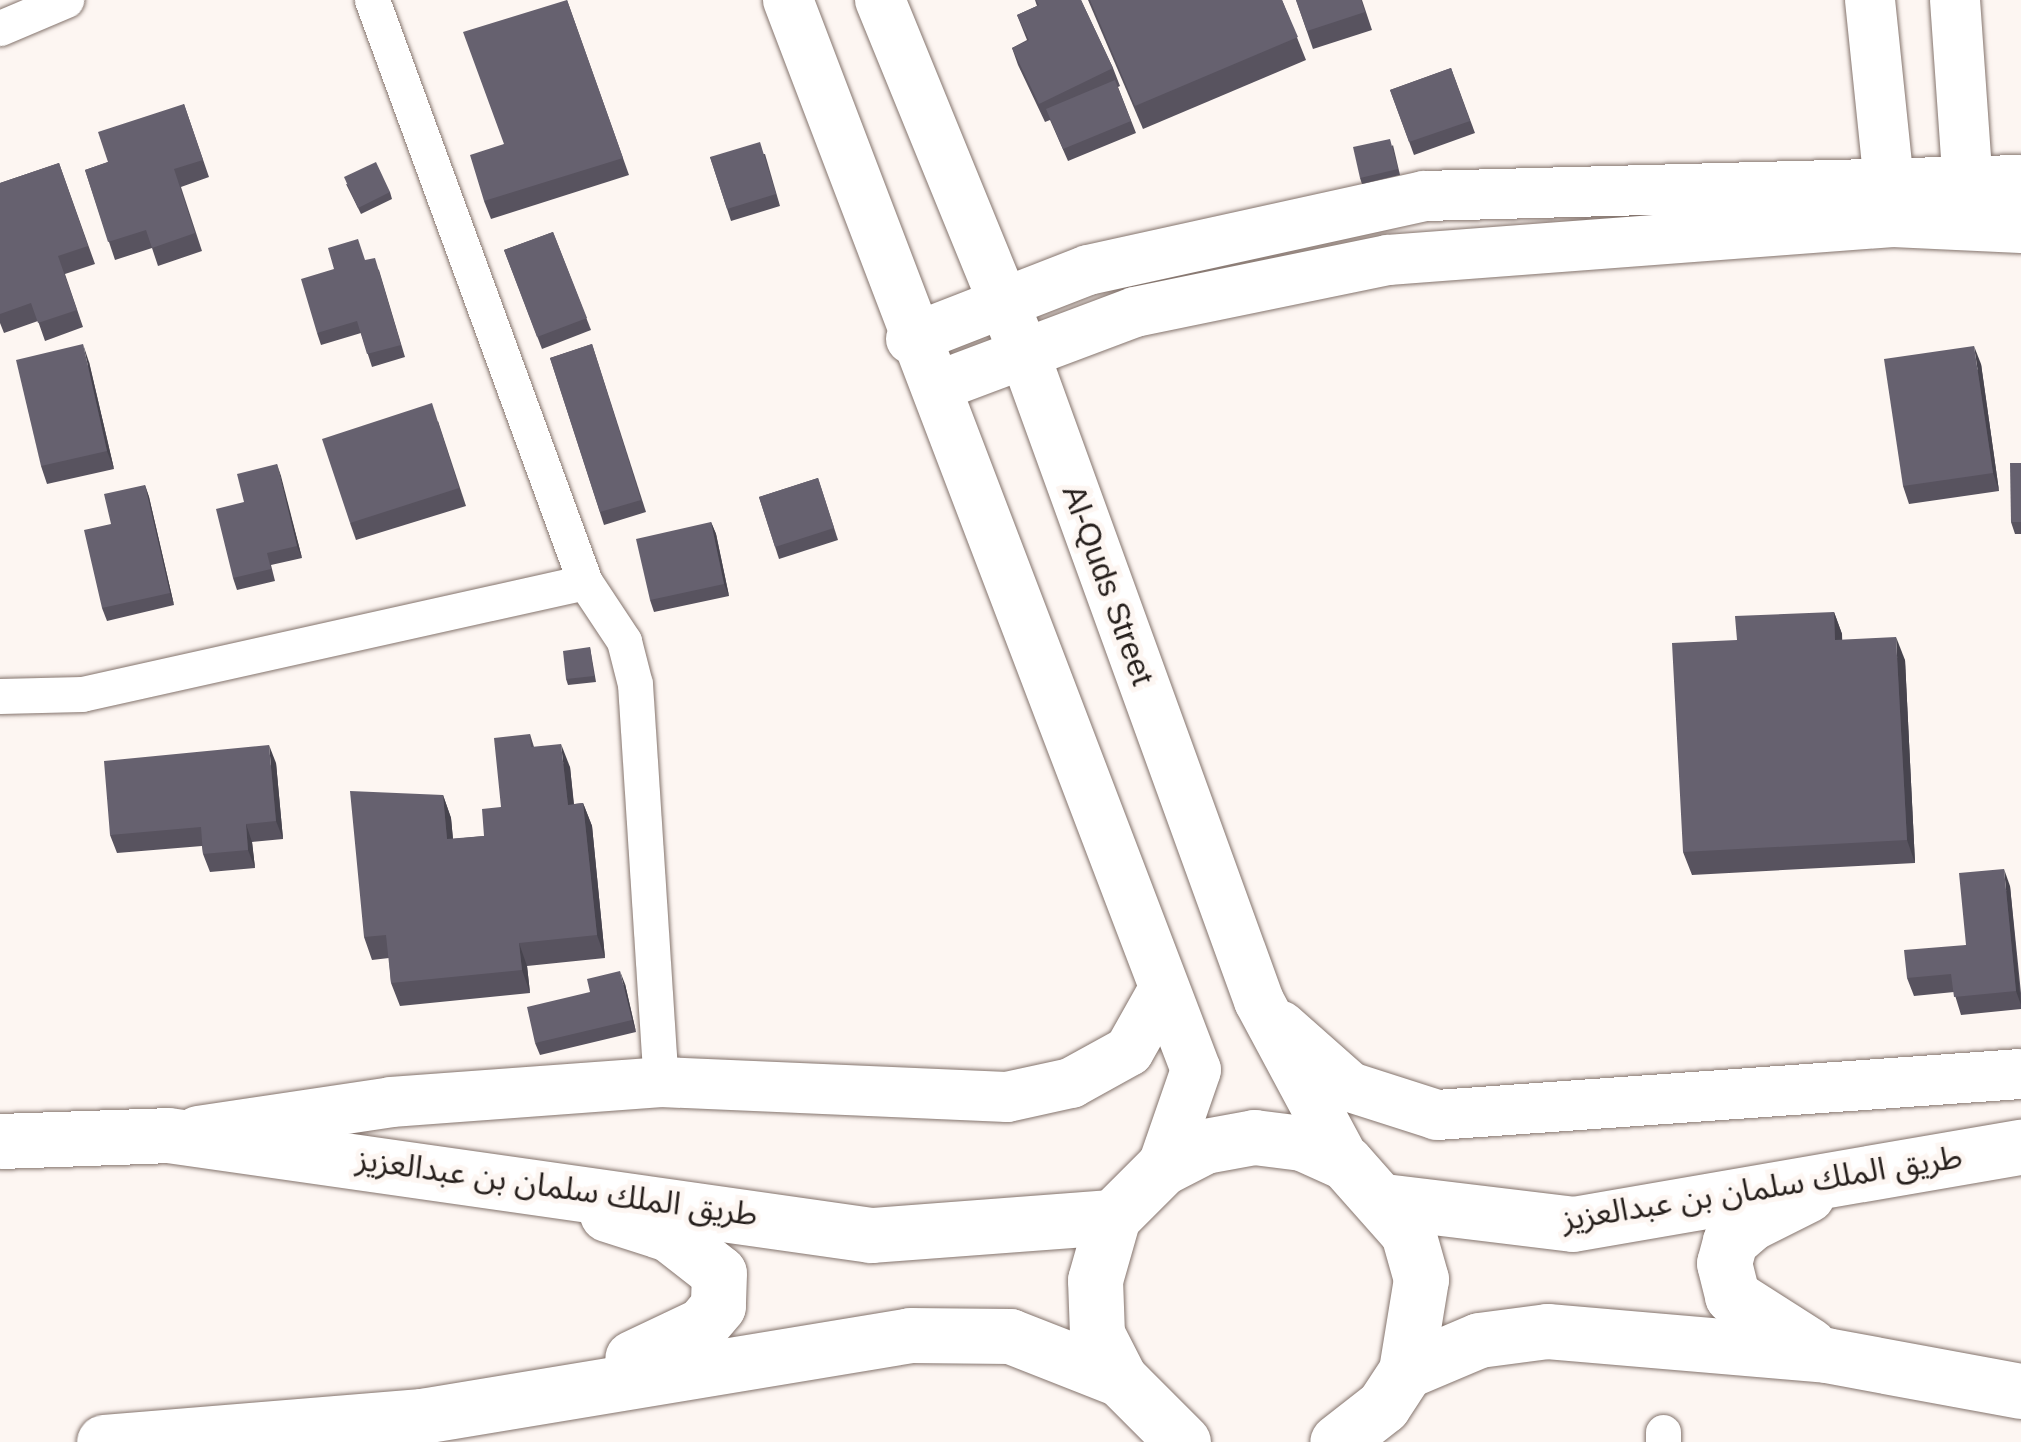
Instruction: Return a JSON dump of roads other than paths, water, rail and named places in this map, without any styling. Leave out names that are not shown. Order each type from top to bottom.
[{"type":"main road","name":"طريق الملك سلمان بن عبدالعزيز","points":[[0,1141],[168,1136],[506,1179],[872,1235],[1113,1217],[1162,1168],[1205,1146],[1254,1137],[1302,1143],[1365,1182],[1574,1224],[1875,1168],[2021,1147]]},
{"type":"main road","points":[[1826,1354],[1732,1296],[1724,1263],[1730,1241],[1774,1208],[1875,1168]]},
{"type":"main road","points":[[506,1179],[669,1234],[719,1273],[718,1306],[702,1325],[546,1393]]},
{"type":"main road","points":[[1337,1442],[1383,1406],[1406,1371],[1421,1279],[1408,1234],[1365,1182]]},
{"type":"main road","points":[[1113,1217],[1095,1280],[1097,1334],[1120,1379],[1183,1442]]},
{"type":"main road","points":[[1406,1371],[1479,1340],[1546,1330],[1826,1354],[2021,1391]]},
{"type":"main road","points":[[104,1442],[422,1416],[910,1335],[1010,1336],[1120,1379]]},
{"type":"street","points":[[0,28],[66,0]]},
{"type":"street","points":[[372,0],[585,582],[624,642],[635,684],[661,1082]]},
{"type":"street","points":[[788,0],[910,339],[938,386],[1196,1070],[1162,1168]]},
{"type":"street","name":"Al-Quds Street","points":[[880,0],[1026,358],[1259,1001],[1365,1182]]},
{"type":"street","points":[[1870,0],[1891,202]]},
{"type":"street","points":[[1955,0],[1965,180],[1997,229]]},
{"type":"street","points":[[938,386],[1026,358],[1135,312],[1388,260],[1891,202],[1965,180],[2021,180]]},
{"type":"street","points":[[910,339],[1088,270],[1424,196],[1891,202],[1997,229]]},
{"type":"street","points":[[0,696],[82,694],[585,582]]},
{"type":"street","points":[[168,1136],[391,1102],[661,1082],[1007,1096],[1071,1084],[1129,1051],[1164,989]]},
{"type":"street","points":[[1259,1001],[1350,1088],[1436,1114],[2021,1074]]}]
